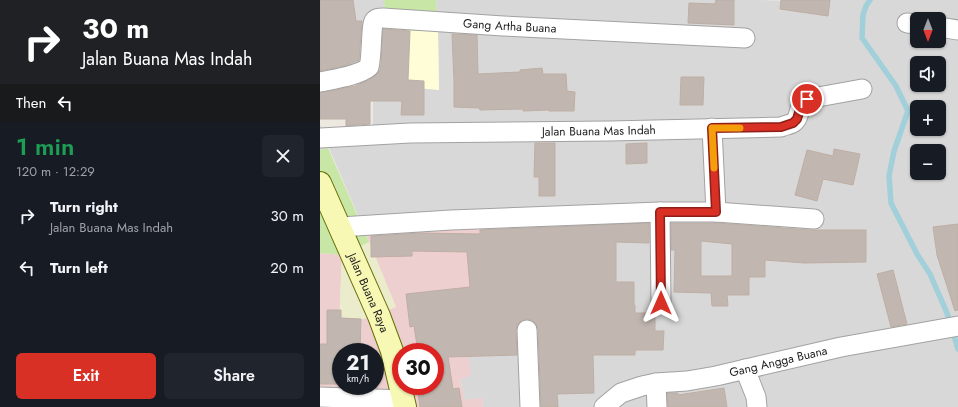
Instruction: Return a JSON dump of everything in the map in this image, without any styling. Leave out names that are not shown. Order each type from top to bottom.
[{"type":"street","name":"Gang Artha Buana","points":[[320,82],[365,70],[369,67],[373,23],[376,19],[383,18],[503,26],[745,38]]},
{"type":"street","points":[[946,28],[958,30]]},
{"type":"street","name":"Jalan Buana Mas Indah","points":[[320,138],[410,133],[610,131],[781,127],[793,123],[797,119],[802,103],[807,99],[862,89]]},
{"type":"street","points":[[712,128],[716,212]]},
{"type":"street","name":"Jalan Buana Raya","points":[[320,182],[379,316],[392,351],[404,404]]},
{"type":"street","points":[[660,212],[661,303]]},
{"type":"street","points":[[340,227],[451,220],[660,212],[716,212],[814,219]]},
{"type":"street","name":"Gang Angga Buana","points":[[604,407],[621,393],[632,388],[656,383],[687,381],[716,376],[841,347],[958,326]]},
{"type":"street","points":[[527,330],[530,407]]},
{"type":"street","points":[[745,369],[756,397],[758,407]]},
{"type":"street","points":[[656,383],[658,407]]},
{"type":"street","points":[[320,397],[404,404]]},
{"type":"shaded area","points":[[320,0],[384,0],[386,30],[439,90],[436,0],[958,0],[958,407],[483,407],[482,398],[465,401],[460,379],[444,354],[444,343],[437,343],[364,229],[329,148],[320,150],[320,124],[325,138],[373,137],[373,78],[320,90]]},
{"type":"shaded area","points":[[386,30],[438,31],[439,90],[394,86]]},
{"type":"shaded area","points":[[499,225],[495,334],[466,339],[471,375],[460,380],[465,400],[482,398],[483,407],[355,407],[320,405],[320,253],[342,255],[339,328],[396,307],[364,229]]},
{"type":"shaded area","points":[[369,242],[396,307],[339,328],[342,255]]},
{"type":"green space","points":[[384,0],[436,0],[438,31],[386,30]]},
{"type":"green space","points":[[328,148],[369,242],[342,255],[320,253],[320,150]]},
{"type":"building","points":[[320,0],[353,0],[356,21],[362,21],[359,60],[343,66],[320,71]]},
{"type":"building","points":[[716,0],[734,0],[734,25],[688,23],[689,3],[715,4]]},
{"type":"building","points":[[781,0],[830,0],[828,16],[780,9]]},
{"type":"building","points":[[383,29],[410,31],[408,80],[424,81],[424,115],[401,115],[402,101],[370,101],[370,124],[346,126],[346,119],[320,119],[320,93],[355,86],[369,80],[380,70]]},
{"type":"building","points":[[452,34],[477,35],[478,74],[520,72],[520,70],[542,68],[543,74],[566,74],[567,91],[575,92],[574,111],[523,111],[523,109],[480,110],[479,108],[454,107]]},
{"type":"building","points":[[681,77],[704,77],[703,105],[680,105]]},
{"type":"building","points":[[535,143],[555,143],[555,196],[539,196],[539,177],[534,177]]},
{"type":"building","points":[[647,143],[647,163],[626,164],[626,144]]},
{"type":"building","points":[[834,149],[860,154],[853,185],[823,179],[817,201],[795,195],[807,150],[833,156]]},
{"type":"building","points":[[649,223],[649,243],[616,242],[616,282],[634,282],[635,313],[655,313],[655,331],[664,331],[663,350],[635,350],[635,355],[593,355],[594,393],[557,394],[558,407],[541,407],[538,329],[532,320],[526,319],[517,325],[517,355],[448,357],[453,389],[459,388],[462,407],[420,407],[418,395],[444,395],[444,343],[417,343],[414,326],[410,327],[406,294],[470,287],[467,252],[412,251],[412,256],[371,257],[371,236],[421,233],[480,234],[480,230]]},
{"type":"building","points":[[671,223],[716,223],[810,230],[866,230],[866,262],[804,263],[765,260],[765,277],[749,277],[749,295],[727,295],[728,306],[712,306],[711,293],[674,292],[675,250],[671,250]],"holes":[[[701,241],[732,244],[732,276],[701,276]]]},
{"type":"building","points":[[958,224],[958,310],[955,311],[937,255],[933,227]]},
{"type":"building","points":[[893,270],[907,324],[891,327],[877,274]]},
{"type":"building","points":[[327,310],[341,310],[341,318],[361,319],[360,343],[332,343],[332,384],[320,384],[320,344],[327,344]]},
{"type":"building","points":[[724,388],[727,407],[668,407],[667,393],[678,393],[678,395]]},
{"type":"waterway","points":[[870,0],[863,15],[862,38],[896,86],[908,111],[894,151],[889,176],[891,203],[917,254],[930,274],[947,313],[958,349]]},
{"type":"slow traffic","points":[[714,168],[712,128],[740,128]]},
{"type":"route","points":[[661,303],[660,212],[716,212],[712,128],[781,127],[793,123],[797,119],[802,103],[807,99]]}]
